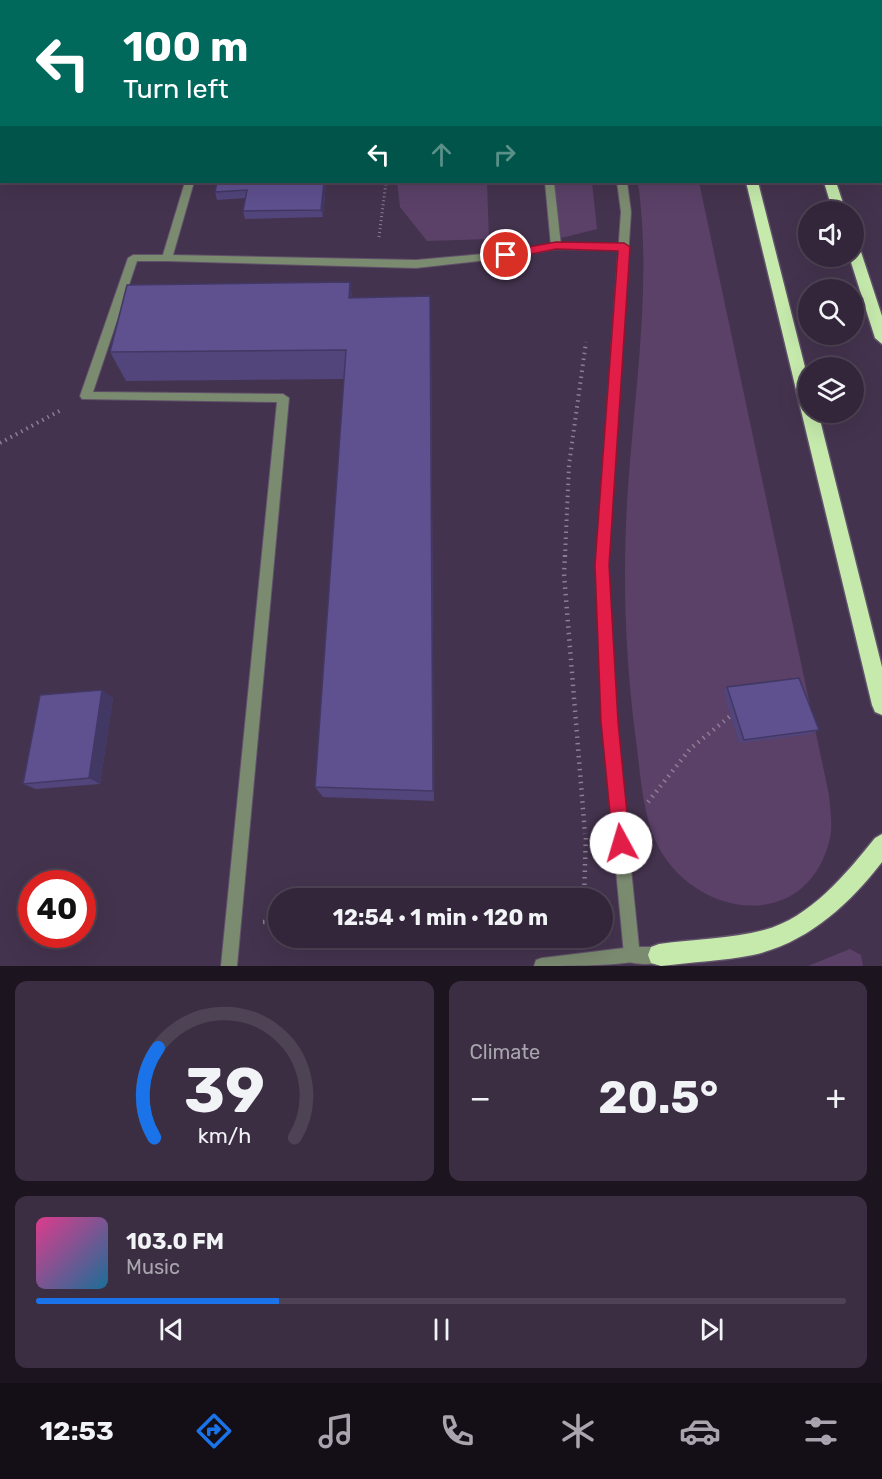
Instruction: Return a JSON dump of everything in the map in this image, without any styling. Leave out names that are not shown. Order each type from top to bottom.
[{"type":"highway","points":[[753,183],[798,367]]},
{"type":"highway","points":[[830,183],[836,201]]},
{"type":"highway","points":[[859,267],[882,338]]},
{"type":"highway","points":[[813,423],[882,705]]},
{"type":"highway","points":[[666,960],[766,941],[800,927],[859,875],[882,845]]},
{"type":"street","points":[[167,258],[189,183]]},
{"type":"street","points":[[549,183],[556,246]]},
{"type":"street","points":[[622,183],[626,212],[602,565],[609,722],[632,955]]},
{"type":"street","points":[[229,966],[283,398],[86,396],[133,258],[376,263],[438,261],[506,255],[556,246],[624,247]]},
{"type":"street","points":[[542,966],[632,955],[666,960]]},
{"type":"path","points":[[376,263],[386,183]]},
{"type":"path","points":[[0,443],[86,396]]},
{"type":"path","points":[[730,714],[741,712]]},
{"type":"shaded area","points":[[397,183],[487,183],[489,239],[427,241],[400,207]]},
{"type":"shaded area","points":[[552,183],[592,183],[597,229],[561,238]]},
{"type":"shaded area","points":[[638,183],[699,183],[829,795],[831,833],[816,871],[795,893],[769,904],[740,905],[711,896],[684,879],[663,855],[649,823],[645,804],[627,651],[625,586],[628,488],[643,297],[642,220]]},
{"type":"shaded area","points":[[850,949],[861,955],[863,966],[808,966]]},
{"type":"building","points":[[217,183],[324,183],[321,210],[243,211],[247,190],[215,192]]},
{"type":"building","points":[[350,282],[349,298],[430,296],[433,791],[315,787],[346,350],[110,352],[127,285]]},
{"type":"building","points":[[799,678],[819,730],[744,740],[727,687]]},
{"type":"building","points":[[102,690],[89,778],[23,784],[40,695]]},
{"type":"route","points":[[506,255],[556,246],[624,247],[602,565],[609,722],[621,843]]}]
